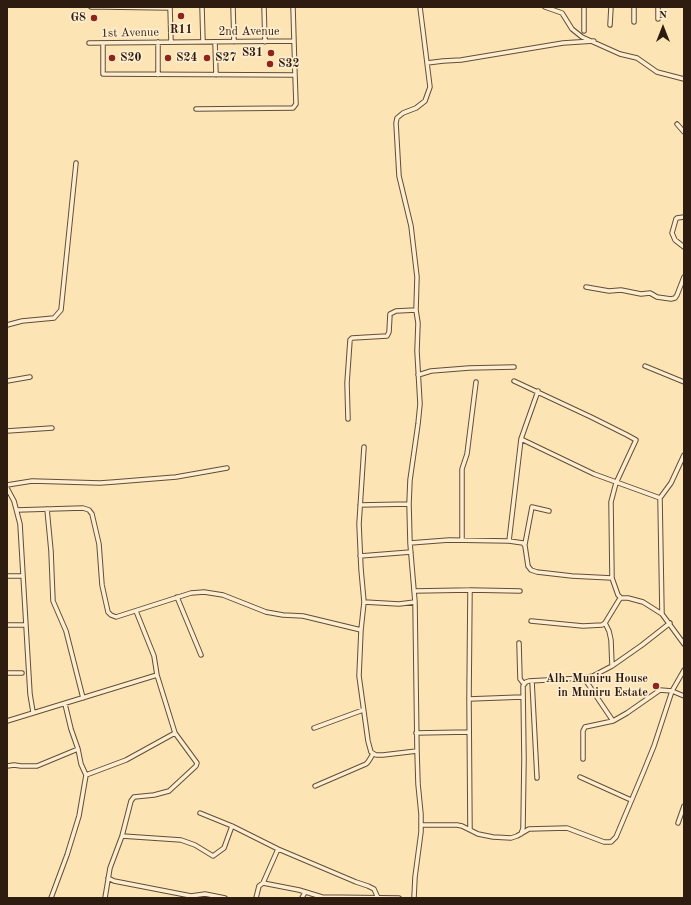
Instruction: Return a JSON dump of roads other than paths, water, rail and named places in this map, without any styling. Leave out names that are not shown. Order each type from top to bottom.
[{"type":"street","points":[[91,7],[170,7],[171,42]]},
{"type":"street","points":[[202,7],[203,42]]},
{"type":"street","points":[[233,7],[234,42]]},
{"type":"street","points":[[264,7],[265,42]]},
{"type":"street","points":[[293,7],[294,41]]},
{"type":"street","points":[[414,898],[421,825],[416,733],[415,591],[408,504],[419,411],[418,323],[416,310],[417,277],[411,226],[399,176],[396,123],[397,118],[403,113],[416,108],[425,101],[430,87],[420,7]]},
{"type":"street","points":[[545,7],[562,13],[572,29],[582,36],[620,54],[637,58],[657,72],[684,79]]},
{"type":"street","points":[[584,7],[584,31]]},
{"type":"street","points":[[610,25],[611,7]]},
{"type":"street","points":[[634,7],[634,22]]},
{"type":"street","points":[[658,7],[658,19]]},
{"type":"street","name":"2nd Avenue","points":[[171,42],[294,41],[296,104],[293,108],[196,109]]},
{"type":"street","points":[[427,63],[461,60],[563,43],[594,41]]},
{"type":"street","points":[[158,42],[158,74]]},
{"type":"street","name":"1st Avenue","points":[[89,43],[171,42]]},
{"type":"street","points":[[215,42],[216,75]]},
{"type":"street","points":[[104,43],[103,74],[295,75]]},
{"type":"street","points":[[677,124],[684,132]]},
{"type":"street","points":[[7,325],[22,321],[54,318],[61,310],[76,163]]},
{"type":"street","points":[[684,217],[676,219],[672,233],[675,240],[684,246]]},
{"type":"street","points":[[586,287],[612,292],[622,290],[641,294],[650,293],[657,297],[671,299],[675,298],[677,295],[684,277]]},
{"type":"street","points":[[348,419],[347,383],[350,340],[352,338],[387,336],[389,332],[390,314],[396,311],[416,310]]},
{"type":"street","points":[[645,366],[684,382]]},
{"type":"street","points":[[418,375],[431,371],[514,367]]},
{"type":"street","points":[[7,381],[30,377]]},
{"type":"street","points":[[514,381],[538,391],[636,440],[616,483],[611,502],[612,578],[618,595],[621,598]]},
{"type":"street","points":[[462,540],[462,469],[467,454],[476,382]]},
{"type":"street","points":[[509,541],[521,439],[538,391]]},
{"type":"street","points":[[7,431],[52,428]]},
{"type":"street","points":[[521,439],[616,483],[660,498]]},
{"type":"street","points":[[364,447],[360,505],[360,556],[364,602],[359,676],[368,745],[373,754]]},
{"type":"street","points":[[662,614],[660,498],[671,483],[684,455]]},
{"type":"street","points":[[33,712],[30,694],[20,524],[14,500],[7,487],[32,481],[100,483],[176,477],[227,468]]},
{"type":"street","points":[[360,505],[408,504]]},
{"type":"street","points":[[549,511],[532,507],[525,544],[528,566],[531,570],[572,576],[612,578]]},
{"type":"street","points":[[17,510],[47,508],[83,508],[89,510],[92,514],[99,544],[102,584],[108,612],[116,617],[192,593],[212,592],[266,612],[303,616],[361,630]]},
{"type":"street","points":[[47,508],[51,551],[53,601],[66,631],[83,698]]},
{"type":"street","points":[[410,543],[462,540],[509,541],[525,544]]},
{"type":"street","points":[[360,556],[411,552]]},
{"type":"street","points":[[7,576],[22,576]]},
{"type":"street","points":[[470,590],[468,699],[470,830]]},
{"type":"street","points":[[415,591],[520,591]]},
{"type":"street","points":[[177,597],[201,655]]},
{"type":"street","points":[[531,621],[592,627],[602,625],[605,623],[614,606],[621,598],[628,598],[644,602],[662,614],[684,644]]},
{"type":"street","points":[[364,602],[399,604],[415,602]]},
{"type":"street","points":[[106,898],[108,878],[133,798],[154,796],[169,791],[196,766],[197,763],[175,733],[157,674],[154,656],[136,611]]},
{"type":"street","points":[[605,623],[612,640],[612,666]]},
{"type":"street","points":[[521,834],[523,828],[524,759],[522,689],[524,684],[532,681],[584,678],[598,674],[642,645],[670,623]]},
{"type":"street","points":[[7,625],[26,625]]},
{"type":"street","points":[[519,643],[520,679],[524,684]]},
{"type":"street","points":[[523,828],[527,830],[567,828],[604,842],[611,842],[616,838],[654,746],[672,691],[684,670]]},
{"type":"street","points":[[7,673],[22,672]]},
{"type":"street","points":[[7,721],[33,712],[66,704],[157,674]]},
{"type":"street","points":[[584,678],[613,721]]},
{"type":"street","points":[[532,681],[537,778]]},
{"type":"street","points":[[583,759],[583,731],[585,727],[613,721],[660,690],[672,691],[684,696]]},
{"type":"street","points":[[468,699],[522,697]]},
{"type":"street","points":[[51,898],[67,855],[79,816],[86,775],[81,764],[78,749],[71,729],[66,704]]},
{"type":"street","points":[[314,728],[363,710]]},
{"type":"street","points":[[416,733],[469,732]]},
{"type":"street","points":[[86,775],[126,760],[175,733]]},
{"type":"street","points":[[7,766],[14,764],[21,766],[37,766],[78,749]]},
{"type":"street","points":[[373,754],[383,755],[417,751]]},
{"type":"street","points":[[315,786],[366,764],[373,754]]},
{"type":"street","points":[[580,777],[631,800]]},
{"type":"street","points":[[678,823],[684,806]]},
{"type":"street","points":[[200,813],[368,886],[374,889],[378,898]]},
{"type":"street","points":[[421,825],[457,825],[478,834],[493,837],[514,837],[527,830]]},
{"type":"street","points":[[122,836],[181,840],[195,845],[213,856],[224,848],[232,826]]},
{"type":"street","points":[[256,898],[259,886],[263,883],[278,848]]},
{"type":"street","points":[[108,878],[114,881],[191,896],[205,894],[225,898]]},
{"type":"street","points":[[263,883],[322,897],[399,898]]},
{"type":"street","points":[[302,898],[305,892]]},
{"type":"place","name":"R11","points":[[181,16]]},
{"type":"place","name":"G8","points":[[94,18]]},
{"type":"place","name":"S31","points":[[271,53]]},
{"type":"place","name":"S20","points":[[112,58]]},
{"type":"place","name":"S24","points":[[168,58]]},
{"type":"place","name":"S27","points":[[207,58]]},
{"type":"place","name":"S32","points":[[270,64]]},
{"type":"place","name":"Alh. Muniru House in Muniru Estate","points":[[656,686]]}]
